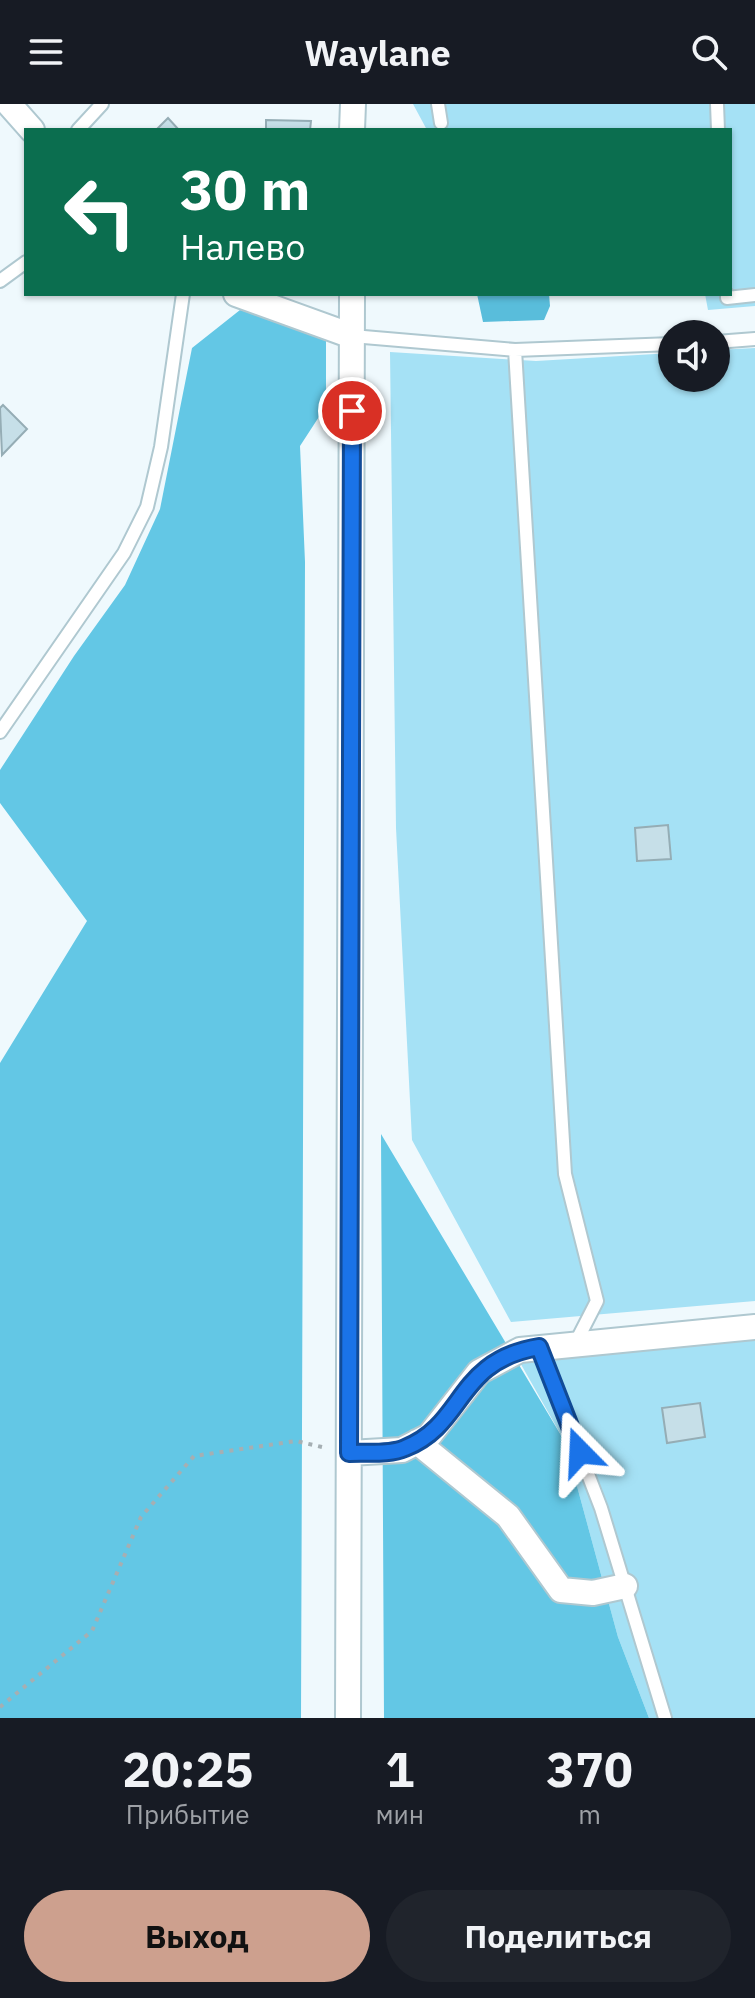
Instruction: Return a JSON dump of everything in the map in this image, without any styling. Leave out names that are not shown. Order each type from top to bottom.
[{"type":"street","points":[[9,104],[30,128]]},
{"type":"street","points":[[352,128],[353,104]]},
{"type":"street","points":[[242,296],[352,336]]},
{"type":"street","points":[[348,1718],[352,296]]},
{"type":"street","points":[[349,1453],[402,1450],[429,1436],[479,1372],[505,1356],[539,1347],[755,1327]]},
{"type":"street","points":[[417,1442],[508,1516],[561,1590],[593,1593],[625,1586]]},
{"type":"lane","points":[[80,128],[102,104]]},
{"type":"lane","points":[[438,104],[441,123]]},
{"type":"lane","points":[[717,104],[718,128]]},
{"type":"lane","points":[[0,281],[24,263]]},
{"type":"lane","points":[[727,296],[755,295]]},
{"type":"lane","points":[[0,732],[124,553],[147,507],[161,447],[183,296]]},
{"type":"lane","points":[[352,336],[515,350],[658,345]]},
{"type":"lane","points":[[730,341],[755,339]]},
{"type":"lane","points":[[515,350],[565,1174],[597,1301],[575,1344]]},
{"type":"lane","points":[[539,1347],[601,1508],[665,1718]]},
{"type":"path","points":[[0,1707],[92,1631],[141,1517],[194,1456],[296,1441],[349,1453]]},
{"type":"shaded area","points":[[413,104],[755,104],[755,306],[708,310],[705,296],[732,296],[732,128],[426,128]]},
{"type":"shaded area","points":[[477,296],[549,296],[550,306],[544,320],[483,322]]},
{"type":"shaded area","points":[[240,310],[326,335],[326,406],[300,446],[305,562],[301,1718],[0,1718],[0,1063],[87,921],[0,803],[0,770],[74,656],[125,585],[160,509],[192,348]]},
{"type":"shaded area","points":[[755,348],[755,1301],[511,1322],[412,1140],[396,828],[390,352],[536,361],[658,354],[658,392],[730,392],[730,349]]},
{"type":"shaded area","points":[[381,1134],[565,1442],[618,1637],[649,1718],[384,1718]]},
{"type":"shaded area","points":[[755,1336],[755,1718],[649,1718],[618,1637],[565,1442],[514,1352]]},
{"type":"building","points":[[168,118],[177,128],[158,128]]},
{"type":"building","points":[[266,120],[311,121],[310,128],[266,128]]},
{"type":"building","points":[[3,405],[27,429],[2,455],[0,408]]},
{"type":"building","points":[[668,825],[671,859],[637,861],[635,828]]},
{"type":"building","points":[[700,1403],[705,1437],[667,1443],[662,1408]]},
{"type":"route","points":[[352,411],[349,1453],[402,1450],[429,1436],[479,1372],[514,1352],[539,1347],[580,1452]]}]
